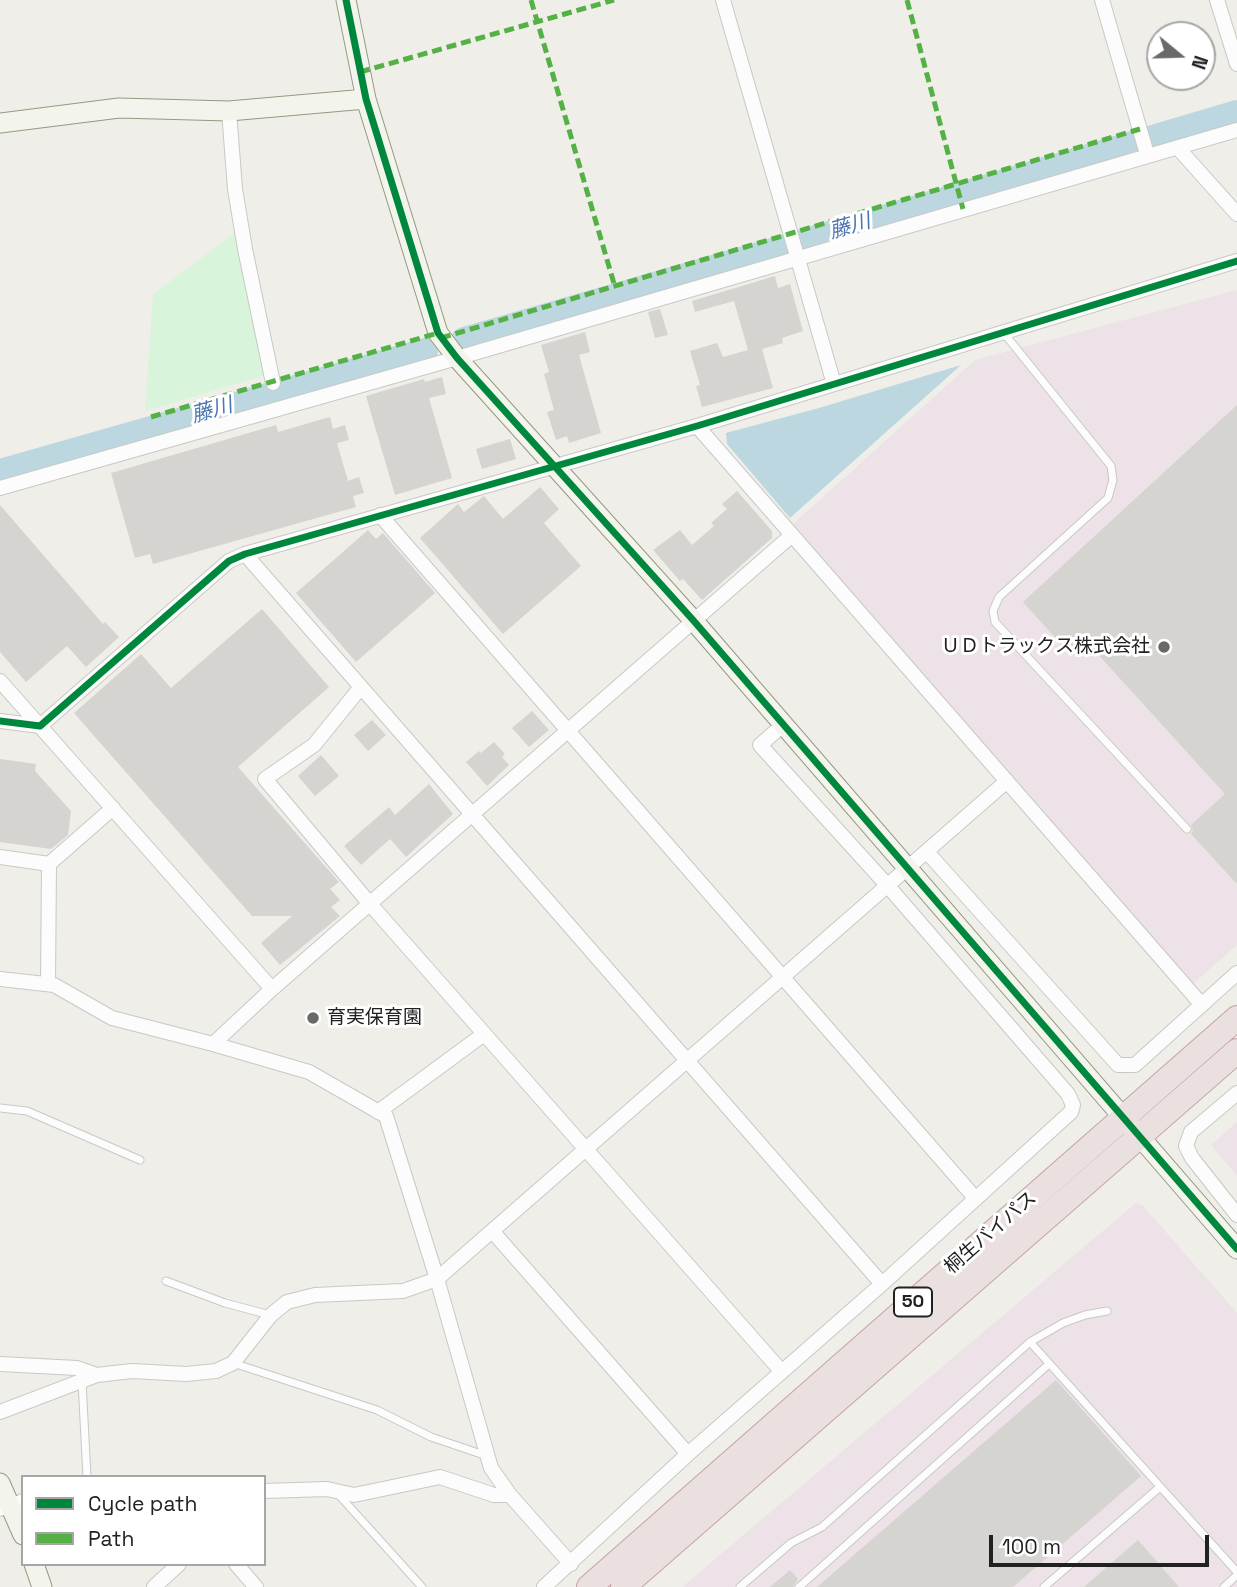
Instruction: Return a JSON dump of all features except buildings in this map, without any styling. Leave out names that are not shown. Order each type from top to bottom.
[{"type":"highway","name":"桐生バイパス","points":[[589,1587],[1237,1017]]},
{"type":"highway","name":"桐生バイパス","points":[[624,1587],[1237,1051]]},
{"type":"street","points":[[346,0],[366,99],[434,325],[457,358],[693,620],[1237,1249]]},
{"type":"street","points":[[723,0],[834,384]]},
{"type":"street","points":[[1102,0],[1147,155]]},
{"type":"street","points":[[1217,0],[1237,64]]},
{"type":"street","points":[[0,123],[119,108],[229,111],[366,99]]},
{"type":"street","points":[[229,111],[235,189],[244,249],[273,383]]},
{"type":"street","points":[[0,488],[457,358],[1237,130]]},
{"type":"street","points":[[1178,148],[1237,214]]},
{"type":"street","points":[[0,721],[40,726],[229,561],[245,554],[697,426],[1237,261]]},
{"type":"street","points":[[697,426],[1202,1004]]},
{"type":"street","points":[[380,515],[976,1199]]},
{"type":"street","points":[[213,1044],[272,989],[792,535]]},
{"type":"street","points":[[245,554],[882,1284]]},
{"type":"street","points":[[0,681],[272,989]]},
{"type":"street","points":[[361,687],[314,745],[265,779],[370,904],[782,1371]]},
{"type":"street","points":[[544,1587],[688,1454],[1066,1118],[1073,1105],[1068,1094],[760,745],[783,725]]},
{"type":"street","points":[[0,1412],[97,1375],[132,1371],[186,1374],[216,1371],[233,1363],[271,1315],[287,1301],[315,1295],[403,1292],[437,1279],[1007,781]]},
{"type":"street","points":[[48,984],[49,864],[113,808]]},
{"type":"street","points":[[926,852],[1118,1065],[1135,1065],[1237,973]]},
{"type":"street","points":[[0,857],[49,864]]},
{"type":"street","points":[[0,979],[54,985],[111,1018],[309,1072],[386,1116],[492,1468],[510,1495],[571,1564]]},
{"type":"street","points":[[378,1112],[484,1034]]},
{"type":"street","points":[[1237,1093],[1191,1132],[1186,1146],[1192,1158],[1237,1216]]},
{"type":"street","points":[[493,1232],[688,1454]]},
{"type":"street","points":[[0,1364],[77,1368],[97,1375]]},
{"type":"street","points":[[266,1492],[327,1489],[354,1495],[440,1477],[495,1495],[510,1495]]},
{"type":"street","points":[[0,1483],[21,1530]]},
{"type":"street","points":[[35,1566],[42,1587]]},
{"type":"street","points":[[154,1587],[177,1566]]},
{"type":"street","points":[[238,1566],[256,1587]]},
{"type":"lane","points":[[1003,332],[1111,466],[1113,480],[1108,498],[999,597],[993,611],[995,622],[1187,829]]},
{"type":"lane","points":[[0,1108],[27,1111],[140,1160]]},
{"type":"lane","points":[[166,1281],[225,1303],[271,1315]]},
{"type":"lane","points":[[740,1587],[791,1543],[822,1527],[1030,1342],[1063,1323],[1107,1311]]},
{"type":"lane","points":[[1030,1342],[1237,1574],[1224,1587]]},
{"type":"lane","points":[[233,1363],[377,1410],[431,1437],[488,1456]]},
{"type":"lane","points":[[799,1587],[1049,1364]]},
{"type":"lane","points":[[82,1381],[87,1475]]},
{"type":"lane","points":[[1044,1587],[1160,1487]]},
{"type":"lane","points":[[335,1491],[422,1587]]},
{"type":"shaded area","points":[[1237,290],[1237,945],[1193,984],[793,524],[975,360]]},
{"type":"shaded area","points":[[1237,1122],[1237,1176],[1211,1145]]},
{"type":"shaded area","points":[[1136,1203],[1143,1206],[1237,1313],[1237,1587],[682,1587]]},
{"type":"green space","points":[[237,231],[266,375],[145,411],[153,294]]},
{"type":"water","points":[[961,365],[790,518],[727,444],[726,433]]},
{"type":"waterway","name":"藤川","points":[[464,340],[1237,113]]},
{"type":"waterway","name":"藤川","points":[[0,472],[425,351]]},
{"type":"marked path","points":[[531,0],[615,287]]},
{"type":"marked path","points":[[360,72],[614,0]]},
{"type":"marked path","points":[[907,0],[963,209]]},
{"type":"marked path","points":[[441,338],[1140,129]]},
{"type":"marked path","points":[[151,417],[438,333]]},
{"type":"cycle path","points":[[346,0],[366,99],[438,333],[457,358],[693,620],[1237,1249]]},
{"type":"cycle path","points":[[0,721],[40,726],[229,561],[245,554],[697,426],[1237,261]]},
{"type":"place","name":"ＵＤトラックス株式会社","points":[[1164,647]]},
{"type":"place","name":"育実保育園","points":[[313,1018]]}]
